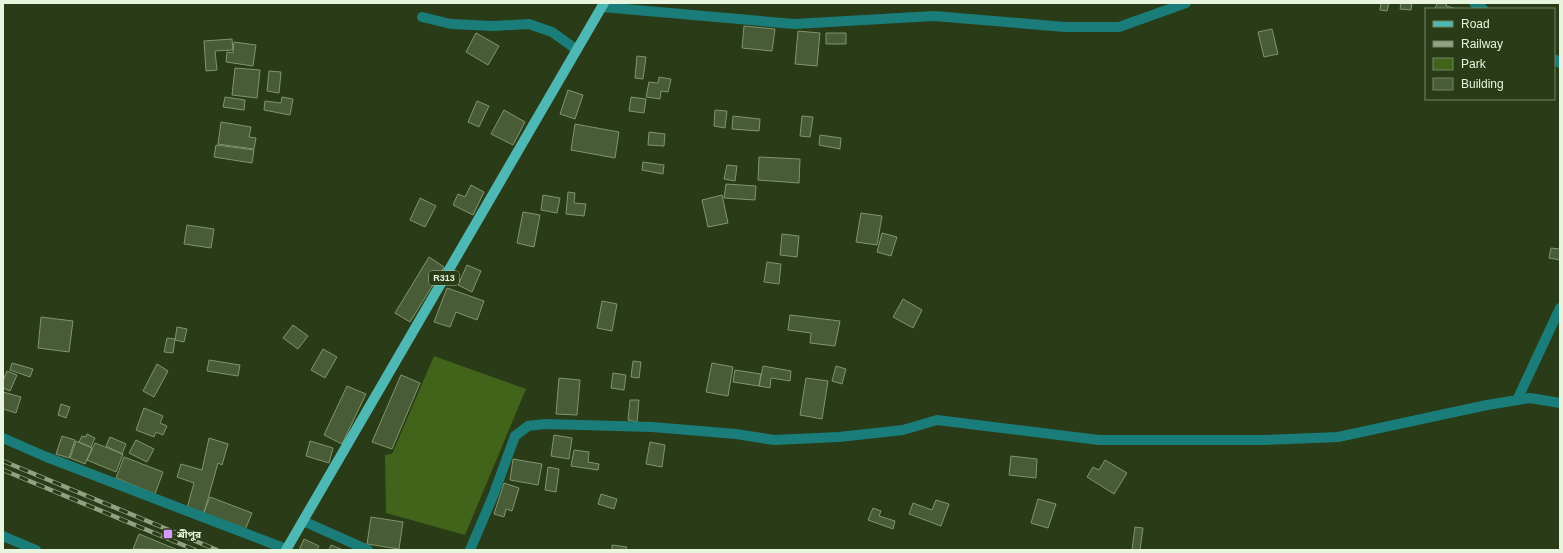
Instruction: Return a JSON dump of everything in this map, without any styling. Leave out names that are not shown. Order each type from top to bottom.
[{"type":"main road","name":"R313","points":[[286,550],[603,5]]},
{"type":"street","points":[[603,5],[794,24],[934,16],[1065,27],[1119,27],[1186,3]]},
{"type":"street","points":[[422,17],[458,24],[493,26],[529,24],[552,32],[577,50]]},
{"type":"street","points":[[1517,400],[1560,308]]},
{"type":"street","points":[[470,550],[493,496],[515,436],[528,426],[545,424],[652,427],[736,434],[774,440],[839,437],[903,430],[937,420],[1099,440],[1264,440],[1338,436],[1487,405],[1530,398],[1560,403]]},
{"type":"street","points":[[3,438],[44,456],[286,550]]},
{"type":"street","points":[[303,521],[368,550]]},
{"type":"street","points":[[3,536],[36,550]]},
{"type":"green space","points":[[434,356],[526,389],[465,535],[386,513],[385,455],[392,454]]},
{"type":"building","points":[[1381,3],[1389,3],[1387,11],[1380,10]]},
{"type":"building","points":[[1401,3],[1412,3],[1411,10],[1400,9]]},
{"type":"building","points":[[1437,3],[1447,3],[1446,6],[1453,8],[1435,8]]},
{"type":"building","points":[[744,26],[775,29],[772,51],[742,48]]},
{"type":"building","points":[[1272,29],[1278,54],[1264,57],[1258,32]]},
{"type":"building","points":[[798,31],[820,33],[817,66],[795,64]]},
{"type":"building","points":[[476,33],[499,46],[488,65],[466,52]]},
{"type":"building","points":[[826,33],[846,33],[846,44],[826,44]]},
{"type":"building","points":[[232,39],[233,50],[215,51],[217,70],[206,71],[204,41]]},
{"type":"building","points":[[234,42],[256,45],[253,66],[226,62],[227,52],[233,53]]},
{"type":"building","points":[[637,56],[646,57],[643,79],[635,78]]},
{"type":"building","points":[[235,68],[260,70],[257,98],[232,95]]},
{"type":"building","points":[[269,71],[281,72],[279,93],[267,91]]},
{"type":"building","points":[[659,77],[671,79],[668,92],[661,91],[660,99],[646,97],[649,82],[658,83]]},
{"type":"building","points":[[568,90],[583,95],[575,119],[560,114]]},
{"type":"building","points":[[225,97],[245,100],[244,110],[223,107]]},
{"type":"building","points":[[282,97],[293,99],[290,115],[264,110],[265,101],[281,103]]},
{"type":"building","points":[[631,97],[646,99],[644,113],[629,111]]},
{"type":"building","points":[[477,101],[489,106],[479,127],[468,122]]},
{"type":"building","points":[[504,110],[525,122],[513,145],[491,134]]},
{"type":"building","points":[[715,110],[727,111],[725,128],[714,126]]},
{"type":"building","points":[[733,116],[760,119],[759,131],[732,129]]},
{"type":"building","points":[[802,116],[813,117],[810,137],[800,136]]},
{"type":"building","points":[[221,122],[251,127],[249,137],[256,138],[254,149],[218,144]]},
{"type":"building","points":[[575,124],[619,132],[615,158],[571,150]]},
{"type":"building","points":[[649,132],[665,134],[664,146],[648,145]]},
{"type":"building","points":[[820,135],[841,138],[840,149],[819,145]]},
{"type":"building","points":[[216,145],[254,150],[252,163],[214,157]]},
{"type":"building","points":[[759,157],[800,159],[799,183],[758,180]]},
{"type":"building","points":[[643,162],[664,165],[663,174],[642,170]]},
{"type":"building","points":[[727,165],[737,166],[735,181],[724,179]]},
{"type":"building","points":[[726,184],[756,186],[755,200],[724,198]]},
{"type":"building","points":[[471,185],[484,192],[473,215],[453,205],[458,194],[465,197]]},
{"type":"building","points":[[568,192],[575,193],[574,203],[586,204],[584,216],[566,214]]},
{"type":"building","points":[[543,195],[560,198],[557,213],[541,210]]},
{"type":"building","points":[[722,195],[728,223],[708,227],[702,200]]},
{"type":"building","points":[[420,198],[436,206],[425,227],[410,220]]},
{"type":"building","points":[[523,212],[540,215],[534,247],[517,243]]},
{"type":"building","points":[[861,213],[882,216],[877,245],[856,242]]},
{"type":"building","points":[[187,225],[214,229],[211,248],[184,244]]},
{"type":"building","points":[[882,233],[897,237],[891,256],[877,252]]},
{"type":"building","points":[[782,234],[799,236],[797,257],[780,255]]},
{"type":"building","points":[[1551,248],[1560,249],[1560,260],[1549,258]]},
{"type":"building","points":[[429,257],[444,267],[410,322],[395,313]]},
{"type":"building","points":[[767,262],[781,264],[779,284],[764,282]]},
{"type":"building","points":[[467,265],[481,271],[472,292],[458,285]]},
{"type":"building","points":[[447,288],[484,301],[477,320],[456,312],[450,327],[434,322]]},
{"type":"building","points":[[903,299],[922,310],[913,328],[893,317]]},
{"type":"building","points":[[602,301],[617,304],[612,331],[597,328]]},
{"type":"building","points":[[790,315],[840,321],[835,346],[810,343],[811,333],[788,330]]},
{"type":"building","points":[[41,317],[73,321],[69,352],[38,348]]},
{"type":"building","points":[[293,325],[308,336],[298,349],[283,338]]},
{"type":"building","points":[[177,327],[187,329],[184,342],[175,340]]},
{"type":"building","points":[[167,338],[175,339],[173,353],[164,352]]},
{"type":"building","points":[[323,349],[337,357],[325,378],[311,370]]},
{"type":"building","points":[[209,360],[240,365],[238,376],[207,371]]},
{"type":"building","points":[[633,361],[641,362],[639,378],[631,377]]},
{"type":"building","points":[[12,363],[33,369],[30,377],[10,370]]},
{"type":"building","points":[[712,363],[733,367],[728,396],[706,392]]},
{"type":"building","points":[[157,364],[168,371],[154,397],[143,391]]},
{"type":"building","points":[[763,366],[791,371],[790,381],[771,378],[770,388],[759,386]]},
{"type":"building","points":[[836,366],[846,369],[842,384],[832,381]]},
{"type":"building","points":[[735,370],[761,374],[759,386],[733,382]]},
{"type":"building","points":[[7,371],[17,375],[10,391],[3,388],[3,381]]},
{"type":"building","points":[[613,373],[626,375],[624,390],[611,388]]},
{"type":"building","points":[[401,375],[420,383],[392,449],[372,442]]},
{"type":"building","points":[[559,378],[580,380],[577,415],[556,414]]},
{"type":"building","points":[[806,378],[828,381],[822,419],[800,415]]},
{"type":"building","points":[[347,386],[366,394],[342,444],[324,435]]},
{"type":"building","points":[[3,392],[21,397],[16,413],[3,409]]},
{"type":"building","points":[[630,400],[639,400],[637,422],[628,420]]},
{"type":"building","points":[[61,404],[70,407],[66,418],[58,415]]},
{"type":"building","points":[[144,408],[163,416],[160,423],[167,426],[163,435],[156,432],[154,437],[136,430]]},
{"type":"building","points":[[87,434],[95,438],[91,447],[79,442],[82,436],[86,437]]},
{"type":"building","points":[[554,435],[572,438],[569,459],[551,456]]},
{"type":"building","points":[[62,436],[75,440],[69,458],[56,454]]},
{"type":"building","points":[[110,437],[126,444],[122,454],[106,446]]},
{"type":"building","points":[[209,438],[228,444],[222,465],[218,463],[204,513],[187,508],[194,483],[177,477],[181,464],[202,470]]},
{"type":"building","points":[[136,440],[154,449],[147,462],[129,453]]},
{"type":"building","points":[[76,441],[92,448],[85,464],[70,458]]},
{"type":"building","points":[[310,441],[333,448],[329,463],[306,456]]},
{"type":"building","points":[[650,442],[665,445],[662,467],[646,464]]},
{"type":"building","points":[[95,443],[123,454],[116,472],[87,460]]},
{"type":"building","points":[[574,450],[589,452],[588,462],[599,464],[598,470],[571,466]]},
{"type":"building","points":[[1011,456],[1037,459],[1036,478],[1009,475]]},
{"type":"building","points":[[124,457],[163,472],[155,494],[116,478]]},
{"type":"building","points":[[513,459],[542,464],[538,485],[510,480]]},
{"type":"building","points":[[1105,460],[1127,473],[1114,494],[1087,477],[1093,467],[1099,470]]},
{"type":"building","points":[[548,467],[559,469],[556,492],[545,490]]},
{"type":"building","points":[[504,483],[519,488],[512,511],[506,509],[504,517],[494,514]]},
{"type":"building","points":[[601,494],[617,499],[614,509],[598,504]]},
{"type":"building","points":[[210,497],[252,513],[245,530],[203,514]]},
{"type":"building","points":[[1038,499],[1056,504],[1048,528],[1031,523]]},
{"type":"building","points":[[936,500],[949,504],[941,526],[909,514],[913,503],[932,510]]},
{"type":"building","points":[[873,508],[881,511],[879,516],[895,521],[893,529],[868,520]]},
{"type":"building","points":[[371,517],[403,522],[399,549],[367,544]]},
{"type":"building","points":[[1135,527],[1143,528],[1140,550],[1132,550]]},
{"type":"building","points":[[139,534],[178,550],[133,549]]},
{"type":"building","points":[[304,539],[319,546],[317,550],[299,550]]},
{"type":"building","points":[[331,545],[343,550],[329,550]]},
{"type":"building","points":[[612,545],[627,547],[626,550],[612,550]]},
{"type":"railway","points":[[3,461],[217,550]]},
{"type":"railway","points":[[3,470],[195,550]]},
{"type":"place","name":"শ্রীপুর","points":[[168,534]]}]
